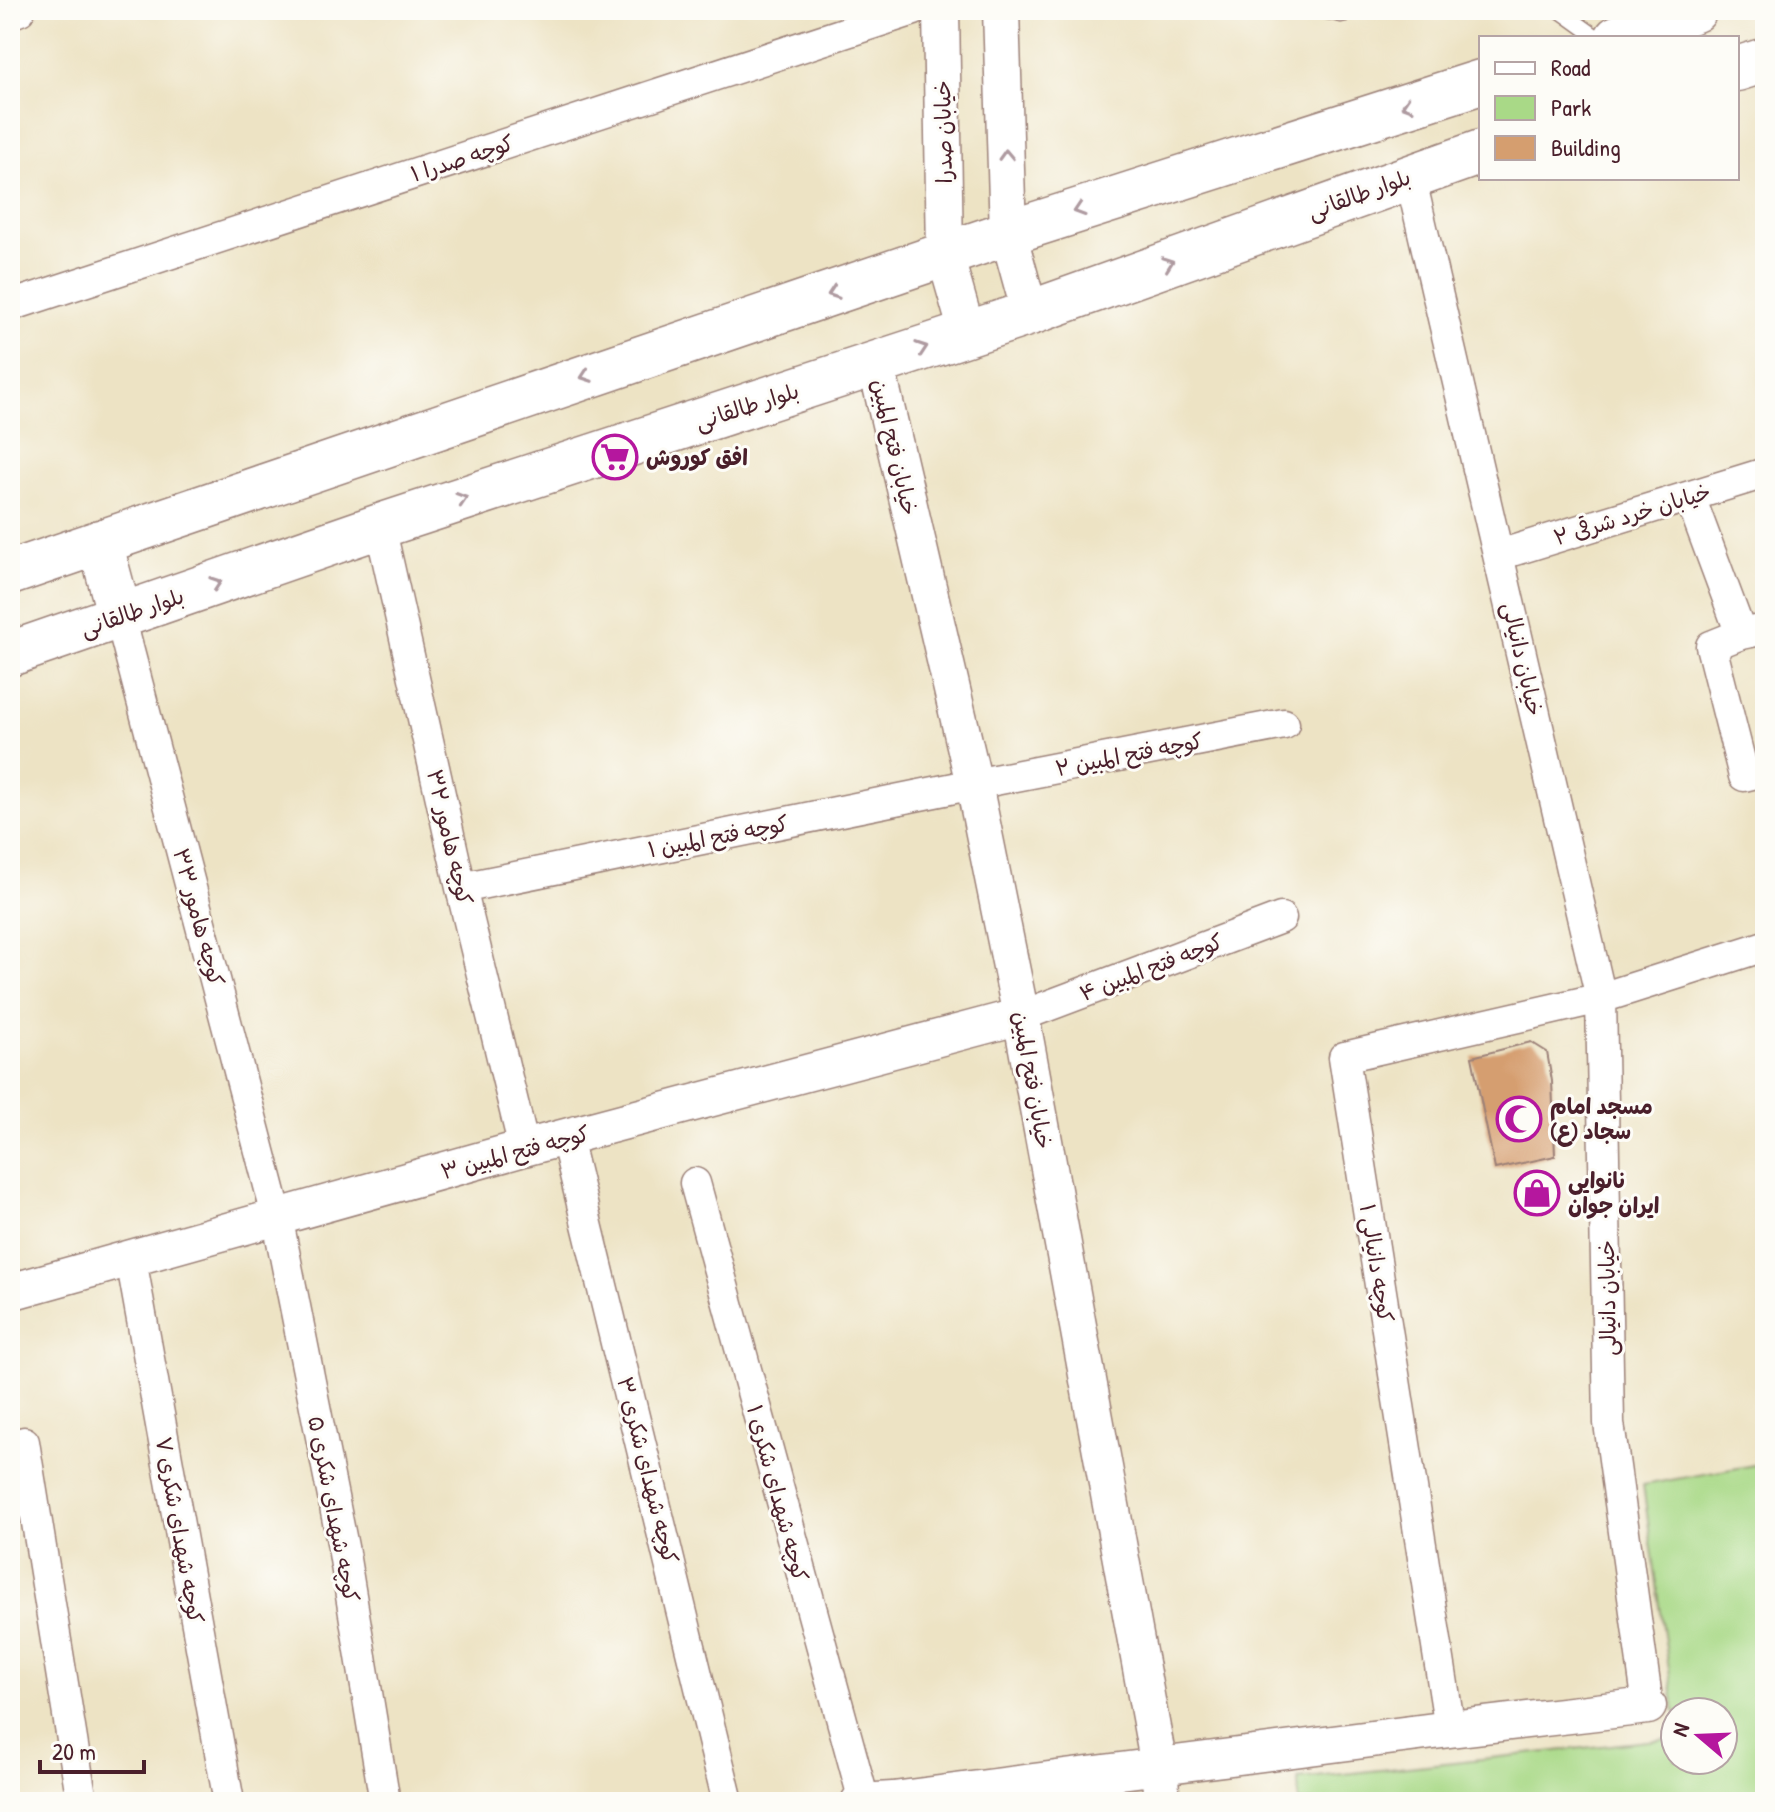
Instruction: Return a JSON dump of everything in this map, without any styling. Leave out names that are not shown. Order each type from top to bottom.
[{"type":"main road","points":[[1622,29],[1695,10]]},
{"type":"main road","points":[[1739,68],[1765,60]]},
{"type":"main road","points":[[10,573],[1008,233],[1479,83]]},
{"type":"main road","name":"بلوار طالقانی","points":[[10,654],[380,526],[1030,313],[1479,153]]},
{"type":"main road","points":[[100,542],[120,617]]},
{"type":"street","points":[[10,14],[20,10]]},
{"type":"street","name":"کوچه صدرا ۱","points":[[10,306],[914,10]]},
{"type":"street","name":"خیابان صدرا","points":[[941,10],[945,255],[967,332]]},
{"type":"street","points":[[1001,10],[1008,233],[1030,313]]},
{"type":"street","name":"خیابان دانیالی","points":[[877,1801],[1648,1706],[1609,1423],[1601,998],[1410,176]]},
{"type":"street","name":"خیابان فتح المبین","points":[[876,364],[974,784],[1021,1016],[1159,1766],[1162,1802]]},
{"type":"street","name":"خیابان خرد شرقی ۲","points":[[1499,555],[1765,473]]},
{"type":"street","points":[[1690,497],[1753,631],[1711,646],[1744,776],[1765,771]]},
{"type":"street","name":"کوچه هامور ۳۲","points":[[380,526],[461,888],[524,1148]]},
{"type":"street","name":"کوچه هامور ۳۳","points":[[120,617],[277,1216]]},
{"type":"street","name":"کوچه فتح المبین ۲","points":[[974,784],[1284,724]]},
{"type":"street","name":"کوچه فتح المبین ۱","points":[[461,888],[974,784]]},
{"type":"street","name":"کوچه فتح المبین ۴","points":[[1021,1016],[1281,918]]},
{"type":"street","points":[[1601,998],[1765,946]]},
{"type":"street","name":"کوچه دانیالی ۱","points":[[1450,1729],[1344,1057],[1601,998]]},
{"type":"street","name":"کوچه فتح المبین ۳","points":[[10,1292],[524,1148],[1021,1016]]},
{"type":"street","name":"کوچه شهدای شکری ۳","points":[[566,1138],[728,1802]]},
{"type":"street","name":"کوچه شهدای شکری ۱","points":[[695,1183],[877,1801]]},
{"type":"street","name":"کوچه شهدای شکری ۵","points":[[277,1216],[343,1547],[385,1802]]},
{"type":"street","name":"کوچه شهدای شکری ۷","points":[[131,1259],[229,1802]]},
{"type":"street","points":[[24,1442],[82,1802]]},
{"type":"lane","points":[[1318,10],[1341,15],[1363,10]]},
{"type":"lane","points":[[1559,10],[1622,29]]},
{"type":"green space","points":[[1765,1463],[1765,1802],[1299,1802],[1298,1779],[1659,1740],[1659,1776],[1739,1776],[1739,1696],[1673,1696],[1643,1485]]},
{"type":"building","name":"مسجد امام سجاد (ع)","points":[[1531,1042],[1547,1052],[1552,1081],[1555,1156],[1495,1169],[1472,1057]]},
{"type":"place","name":"افق کوروش","points":[[615,457]]},
{"type":"place","name":"مسجد امام سجاد (ع)","points":[[1519,1119]]},
{"type":"place","name":"نانوایی ایران جوان","points":[[1537,1193]]}]
